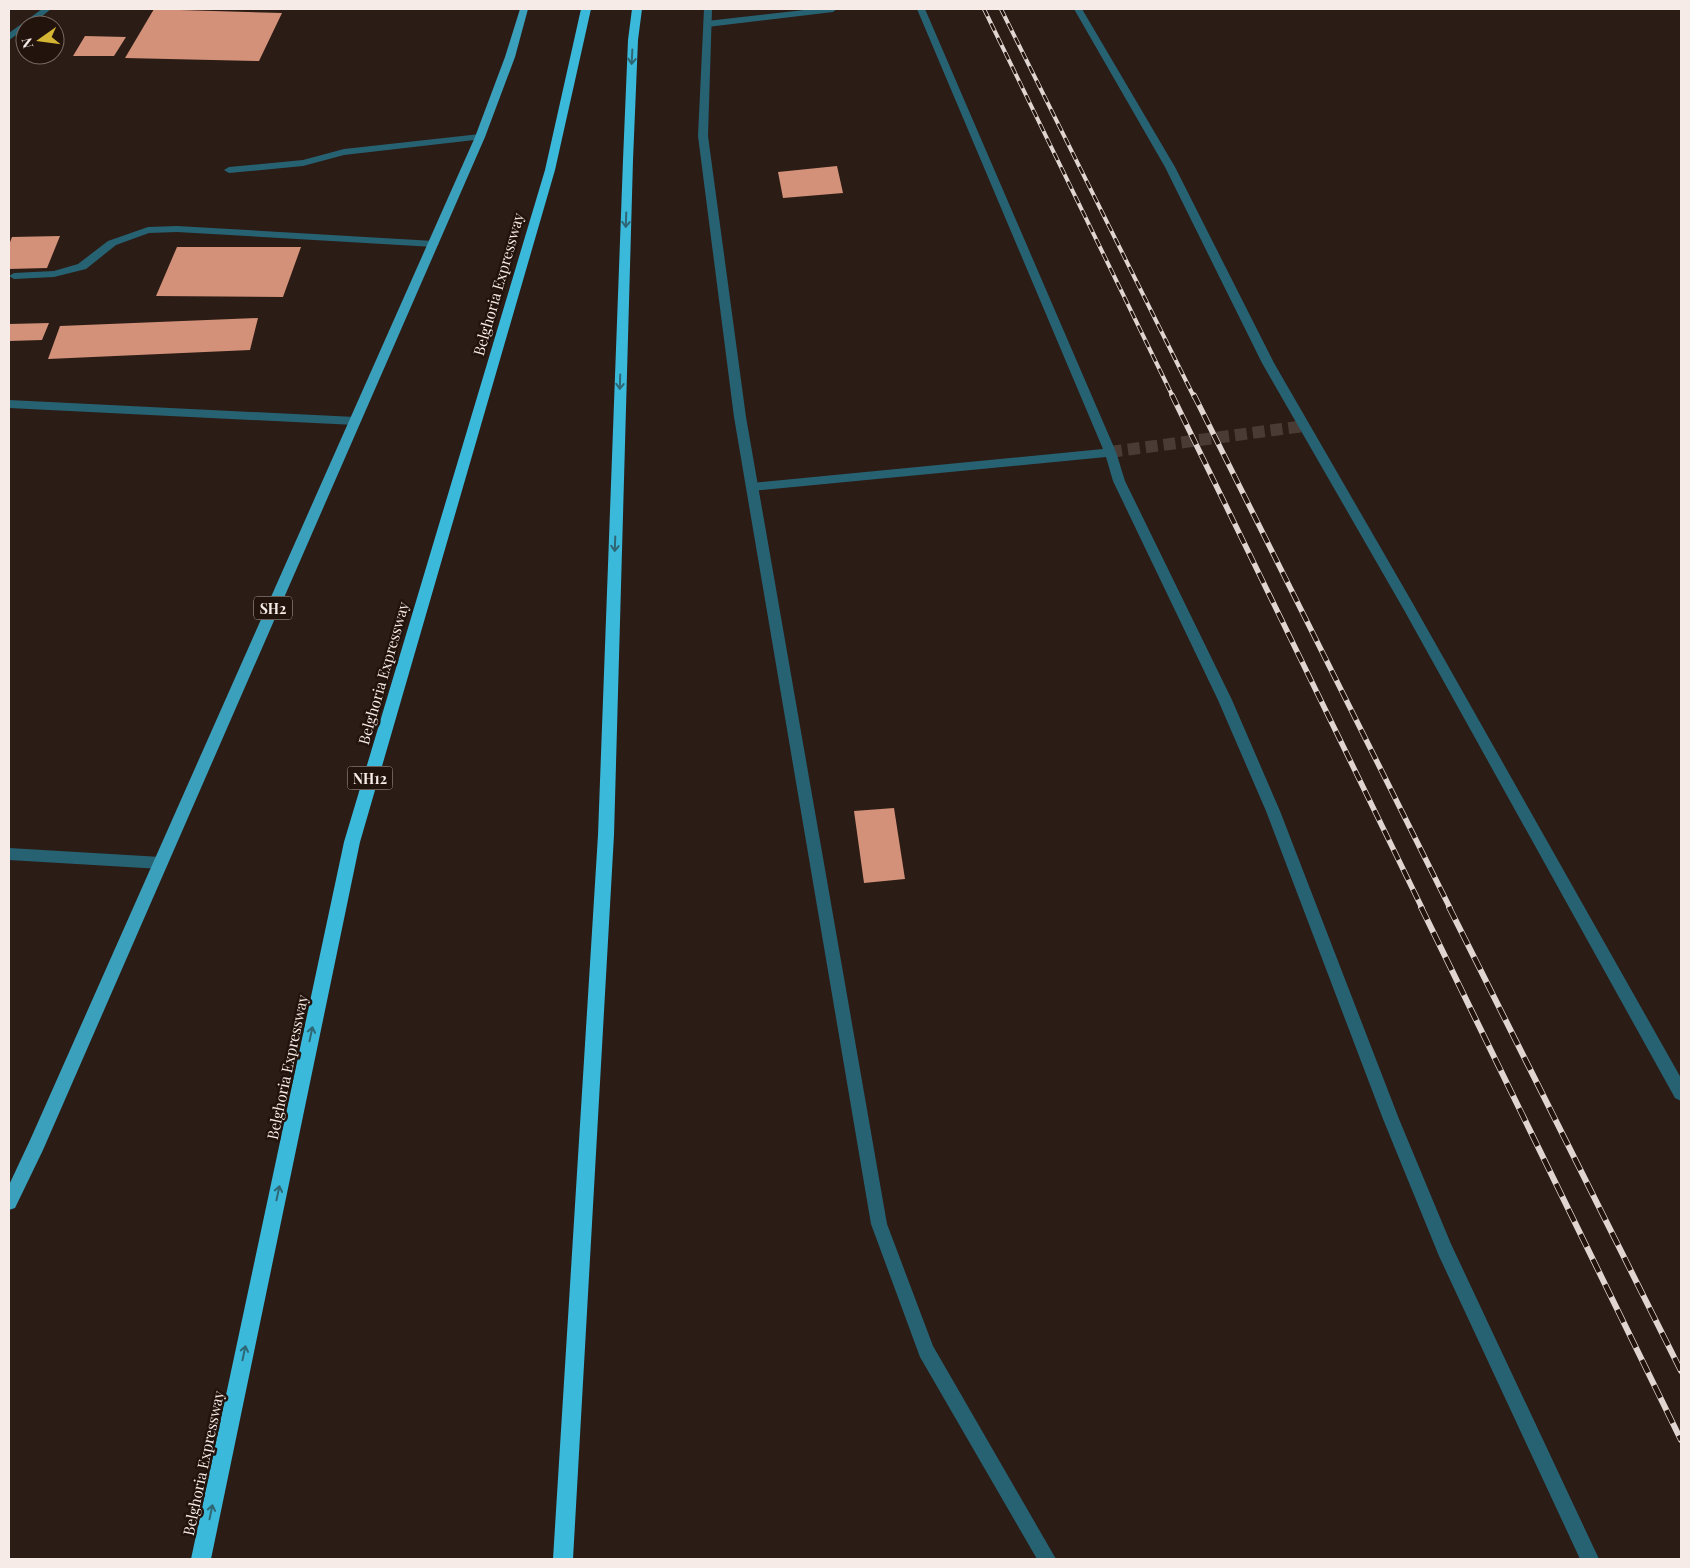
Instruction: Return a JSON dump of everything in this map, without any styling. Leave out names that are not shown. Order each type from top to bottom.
[{"type":"highway","name":"Belghoria Expressway","points":[[201,1559],[352,842],[550,170],[586,9]]},
{"type":"highway","points":[[563,1559],[606,835],[628,160],[633,40],[637,9]]},
{"type":"main road","name":"SH2","points":[[9,1202],[37,1144],[434,244],[480,137],[510,57],[524,9]]},
{"type":"street","points":[[9,37],[46,9]]},
{"type":"street","points":[[708,9],[703,136],[740,417],[879,1224],[926,1351],[1047,1559]]},
{"type":"street","points":[[708,24],[832,9]]},
{"type":"street","points":[[921,9],[1110,452],[1118,481],[1225,700],[1273,811],[1391,1119],[1445,1250],[1590,1559]]},
{"type":"street","points":[[1078,9],[1170,167],[1268,363],[1403,597],[1681,1093]]},
{"type":"street","points":[[228,170],[303,164],[344,152],[480,137]]},
{"type":"street","points":[[14,276],[54,274],[82,267],[112,243],[148,230],[177,229],[434,244]]},
{"type":"street","points":[[9,404],[355,421]]},
{"type":"street","points":[[752,486],[1110,452]]},
{"type":"street","points":[[9,854],[161,863]]},
{"type":"building","points":[[154,9],[282,13],[259,61],[125,58]]},
{"type":"building","points":[[85,36],[126,37],[114,56],[73,56]]},
{"type":"building","points":[[837,166],[843,193],[783,198],[778,172]]},
{"type":"building","points":[[60,236],[47,268],[9,269],[9,245],[12,237]]},
{"type":"building","points":[[177,247],[301,247],[283,297],[156,296]]},
{"type":"building","points":[[258,318],[250,350],[48,359],[60,326]]},
{"type":"building","points":[[49,323],[42,340],[9,341],[9,324]]},
{"type":"building","points":[[894,808],[905,879],[864,883],[854,811]]},
{"type":"tunnel","points":[[1110,452],[1304,426]]},
{"type":"railway","points":[[984,9],[1173,397]]},
{"type":"railway","points":[[1001,9],[1194,397]]},
{"type":"railway","points":[[1172,395],[1422,908]]},
{"type":"railway","points":[[1194,395],[1450,908]]},
{"type":"railway","points":[[1421,907],[1681,1440]]},
{"type":"railway","points":[[1449,907],[1681,1371]]}]
